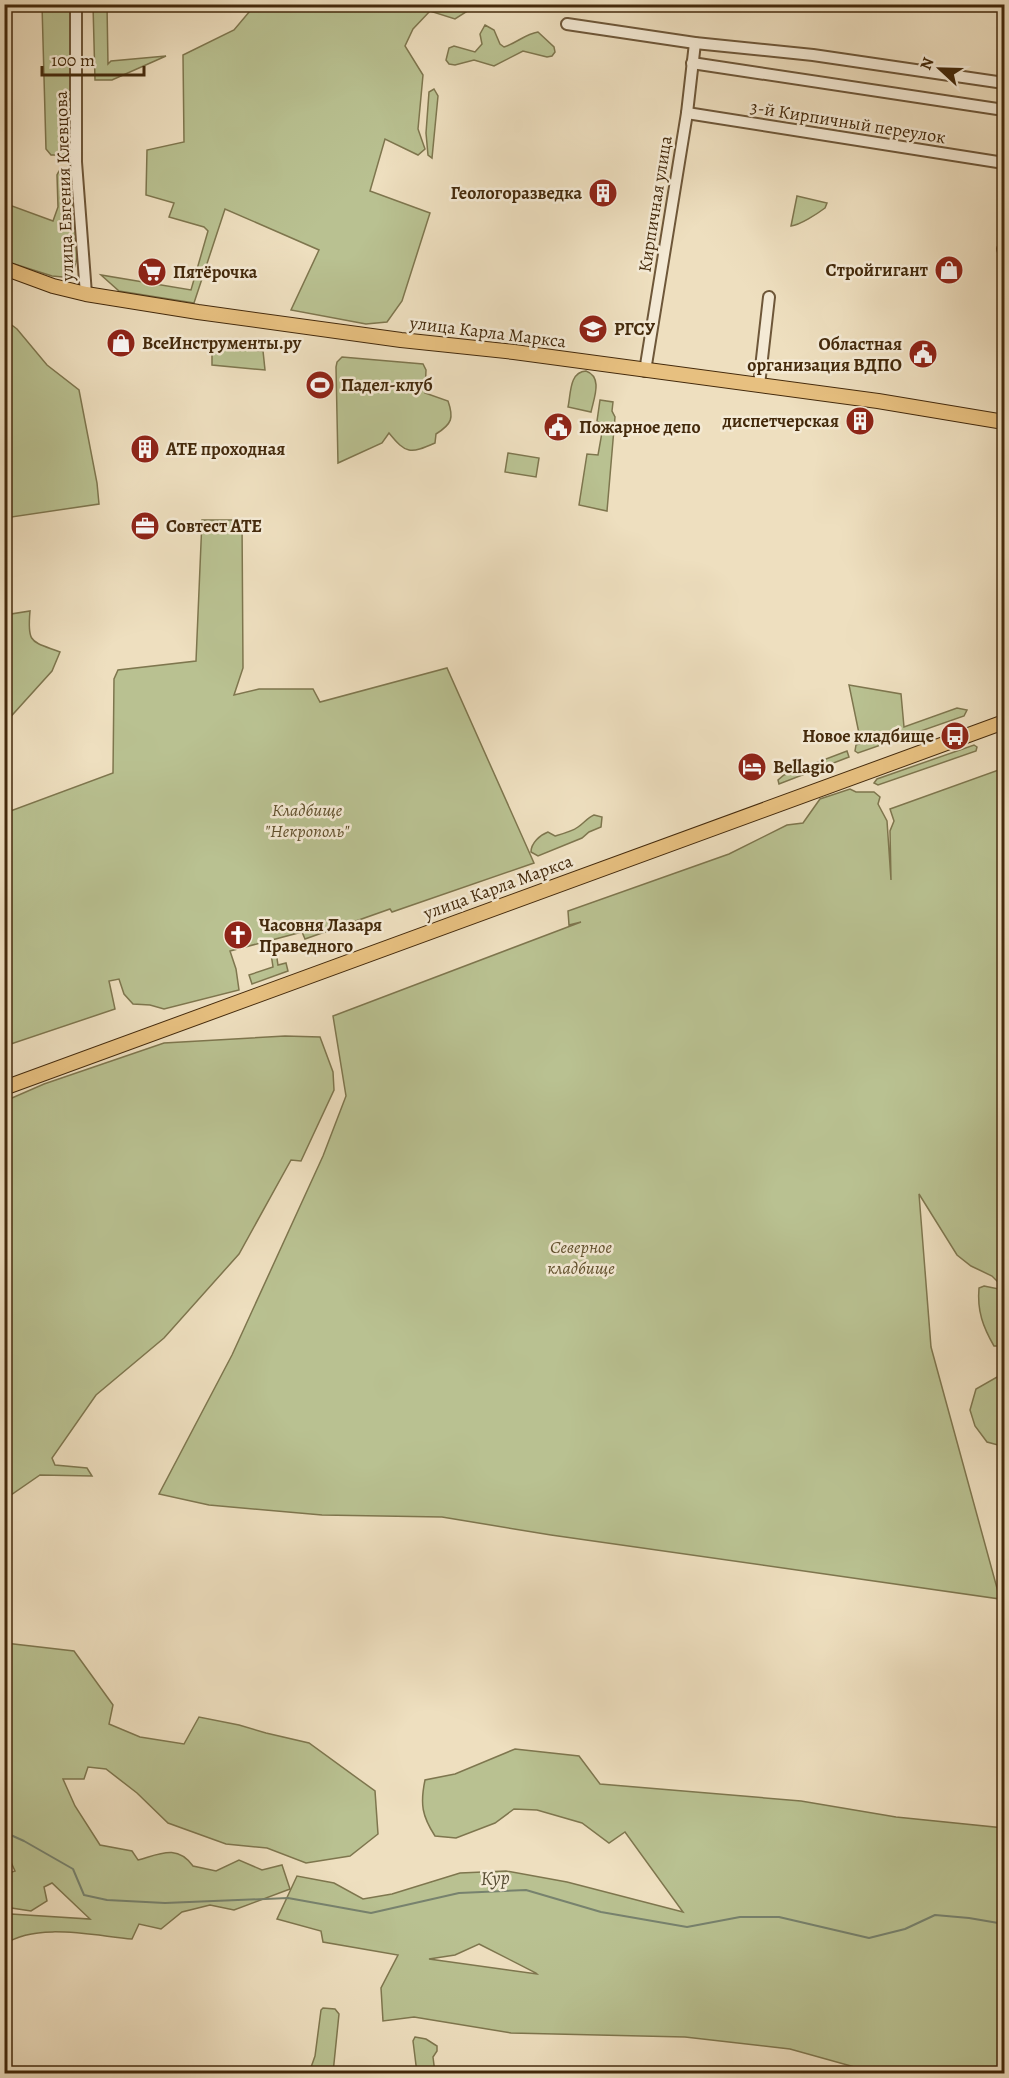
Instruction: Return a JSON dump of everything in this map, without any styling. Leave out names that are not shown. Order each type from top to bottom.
[{"type":"main road","name":"улица Карла Маркса","points":[[4,268],[69,290],[109,298],[378,337],[514,352],[902,404],[1005,422]]},
{"type":"main road","name":"улица Карла Маркса","points":[[4,1088],[1005,722]]},
{"type":"street","name":"улица Евгения Клевцова","points":[[76,4],[76,162],[86,294]]},
{"type":"street","points":[[567,24],[695,43],[813,55],[1005,82]]},
{"type":"street","name":"Кирпичная улица","points":[[645,371],[687,113],[695,43]]},
{"type":"street","points":[[692,63],[1005,110]]},
{"type":"street","name":"3-й Кирпичный переулок","points":[[687,113],[1005,163]]},
{"type":"street","points":[[759,385],[769,297]]},
{"type":"green space","points":[[42,5],[72,5],[71,150],[65,155],[51,155],[46,149]]},
{"type":"green space","points":[[93,5],[107,5],[108,64],[111,61],[166,56],[112,80],[95,80]]},
{"type":"green space","points":[[255,5],[477,5],[455,19],[430,11],[413,29],[405,46],[423,75],[418,129],[425,149],[418,155],[385,139],[370,191],[430,213],[402,301],[387,322],[366,324],[291,310],[319,250],[225,209],[194,303],[119,291],[101,275],[191,290],[208,231],[204,227],[169,217],[174,203],[146,195],[147,150],[184,142],[183,55],[234,30]]},
{"type":"green space","points":[[485,25],[494,30],[500,44],[504,47],[538,32],[554,47],[555,52],[552,56],[547,57],[523,51],[494,66],[474,60],[455,65],[449,64],[446,60],[449,48],[454,46],[475,52],[482,44],[480,34]]},
{"type":"green space","points":[[434,89],[438,96],[432,158],[428,155],[426,133],[429,92]]},
{"type":"green space","points":[[65,168],[69,169],[73,175],[78,255],[74,269],[63,277],[52,276],[5,261],[4,203],[53,221],[58,207],[57,175]]},
{"type":"green space","points":[[797,196],[827,203],[825,208],[813,216],[791,226]]},
{"type":"green space","points":[[5,320],[17,329],[47,365],[79,390],[99,504],[5,518]]},
{"type":"green space","points":[[212,347],[263,351],[265,370],[212,365]]},
{"type":"green space","points":[[342,357],[423,364],[426,370],[425,393],[448,401],[451,412],[448,424],[436,434],[435,443],[420,449],[409,450],[400,445],[389,433],[382,443],[338,463],[336,367]]},
{"type":"green space","points":[[586,371],[591,374],[596,383],[591,412],[568,407],[576,375]]},
{"type":"green space","points":[[600,400],[613,402],[612,411],[615,417],[607,511],[579,505],[587,454],[598,455],[603,427],[597,421]]},
{"type":"green space","points":[[508,453],[539,458],[536,477],[505,472]]},
{"type":"green space","name":"Кладбище \"Некрополь\"","points":[[202,520],[242,520],[243,668],[234,695],[259,689],[313,689],[320,702],[447,668],[534,863],[305,939],[302,932],[230,951],[239,990],[164,1009],[133,1004],[124,994],[119,979],[109,981],[115,1009],[5,1046],[5,813],[113,773],[114,679],[118,670],[196,661]]},
{"type":"green space","points":[[30,611],[29,630],[33,640],[60,652],[52,671],[5,723],[5,615]]},
{"type":"green space","points":[[849,685],[901,694],[904,727],[957,708],[967,710],[964,716],[858,753],[855,751],[856,745],[861,743]]},
{"type":"green space","points":[[974,745],[977,747],[976,751],[878,785],[874,783],[877,779]]},
{"type":"green space","points":[[847,751],[849,757],[779,784],[778,780],[784,775]]},
{"type":"green space","name":"Северное кладбище","points":[[1004,768],[1004,1288],[992,1276],[971,1266],[957,1255],[919,1194],[931,1347],[1000,1599],[551,1535],[442,1517],[322,1515],[209,1505],[159,1494],[232,1355],[323,1156],[346,1096],[333,1016],[581,922],[569,925],[568,911],[729,854],[787,825],[803,823],[820,799],[850,789],[856,792],[874,792],[880,797],[878,804],[887,821],[891,880],[890,831],[894,821],[890,809]]},
{"type":"green space","points":[[594,815],[602,817],[601,827],[582,838],[538,856],[531,852],[534,843],[545,833],[548,832],[555,836],[567,832]]},
{"type":"green space","points":[[275,945],[278,965],[286,963],[288,971],[252,984],[249,975],[273,967],[270,947]]},
{"type":"green space","points":[[285,1036],[320,1037],[333,1072],[334,1090],[301,1161],[291,1160],[239,1254],[164,1338],[96,1395],[52,1458],[55,1465],[87,1468],[92,1476],[40,1475],[5,1497],[5,1101],[44,1084],[164,1043]]},
{"type":"green space","points":[[984,1286],[1004,1290],[1004,1346],[994,1346],[984,1325],[980,1311],[979,1288]]},
{"type":"green space","points":[[1004,1373],[1004,1454],[1002,1446],[987,1442],[975,1426],[970,1410],[976,1389]]},
{"type":"green space","points":[[5,1643],[74,1651],[113,1705],[109,1724],[140,1737],[184,1744],[199,1717],[309,1743],[375,1791],[378,1834],[350,1856],[306,1863],[267,1848],[226,1844],[168,1823],[137,1793],[106,1769],[88,1767],[84,1779],[63,1779],[75,1806],[100,1845],[132,1851],[138,1860],[161,1853],[174,1853],[187,1859],[193,1866],[216,1871],[239,1860],[262,1870],[282,1865],[290,1889],[234,1910],[210,1905],[182,1912],[161,1929],[139,1924],[132,1939],[84,1933],[49,1932],[18,1937],[5,1944],[5,1917],[11,1914],[90,1919],[52,1883],[44,1887],[47,1901],[31,1911],[5,1907],[5,1874],[15,1871],[9,1858],[4,1857]]},
{"type":"green space","points":[[515,1749],[579,1756],[600,1784],[801,1801],[896,1817],[1004,1828],[1004,2066],[942,2074],[876,2073],[790,2049],[685,2037],[511,2033],[414,2017],[383,2021],[381,1988],[398,1955],[323,1942],[321,1931],[277,1919],[297,1876],[334,1883],[363,1899],[392,1894],[460,1873],[506,1871],[567,1882],[683,1912],[625,1832],[609,1843],[582,1823],[537,1810],[514,1809],[495,1823],[456,1838],[435,1836],[423,1810],[425,1780],[455,1774]],"holes":[[[479,1944],[537,1974],[429,1959],[455,1955]]]},
{"type":"green space","points":[[323,2008],[335,2009],[339,2014],[333,2073],[309,2073],[315,2056]]},
{"type":"green space","points":[[415,2037],[426,2039],[437,2046],[433,2057],[435,2073],[417,2073],[413,2041]]},
{"type":"waterway","name":"Кур","points":[[4,1832],[73,1869],[84,1895],[107,1900],[165,1903],[288,1898],[371,1913],[459,1893],[526,1890],[601,1912],[687,1927],[740,1917],[779,1917],[869,1938],[905,1929],[935,1915],[1004,1924]]},
{"type":"place","name":"Геологоразведка","points":[[603,193]]},
{"type":"place","name":"Стройгигант","points":[[949,270]]},
{"type":"place","name":"Пятёрочка","points":[[152,272]]},
{"type":"place","name":"РГСУ","points":[[593,329]]},
{"type":"place","name":"ВсеИнструменты.ру","points":[[121,343]]},
{"type":"place","name":"Областная организация ВДПО","points":[[923,354]]},
{"type":"place","name":"Падел-клуб","points":[[320,385]]},
{"type":"place","name":"диспетчерская","points":[[860,421]]},
{"type":"place","name":"Пожарное депо","points":[[558,427]]},
{"type":"place","name":"АТЕ проходная","points":[[145,449]]},
{"type":"place","name":"Совтест АТЕ","points":[[145,526]]},
{"type":"place","name":"Новое кладбище","points":[[955,736]]},
{"type":"place","name":"Bellagio","points":[[752,767]]},
{"type":"place","name":"Часовня Лазаря Праведного","points":[[238,935]]}]
